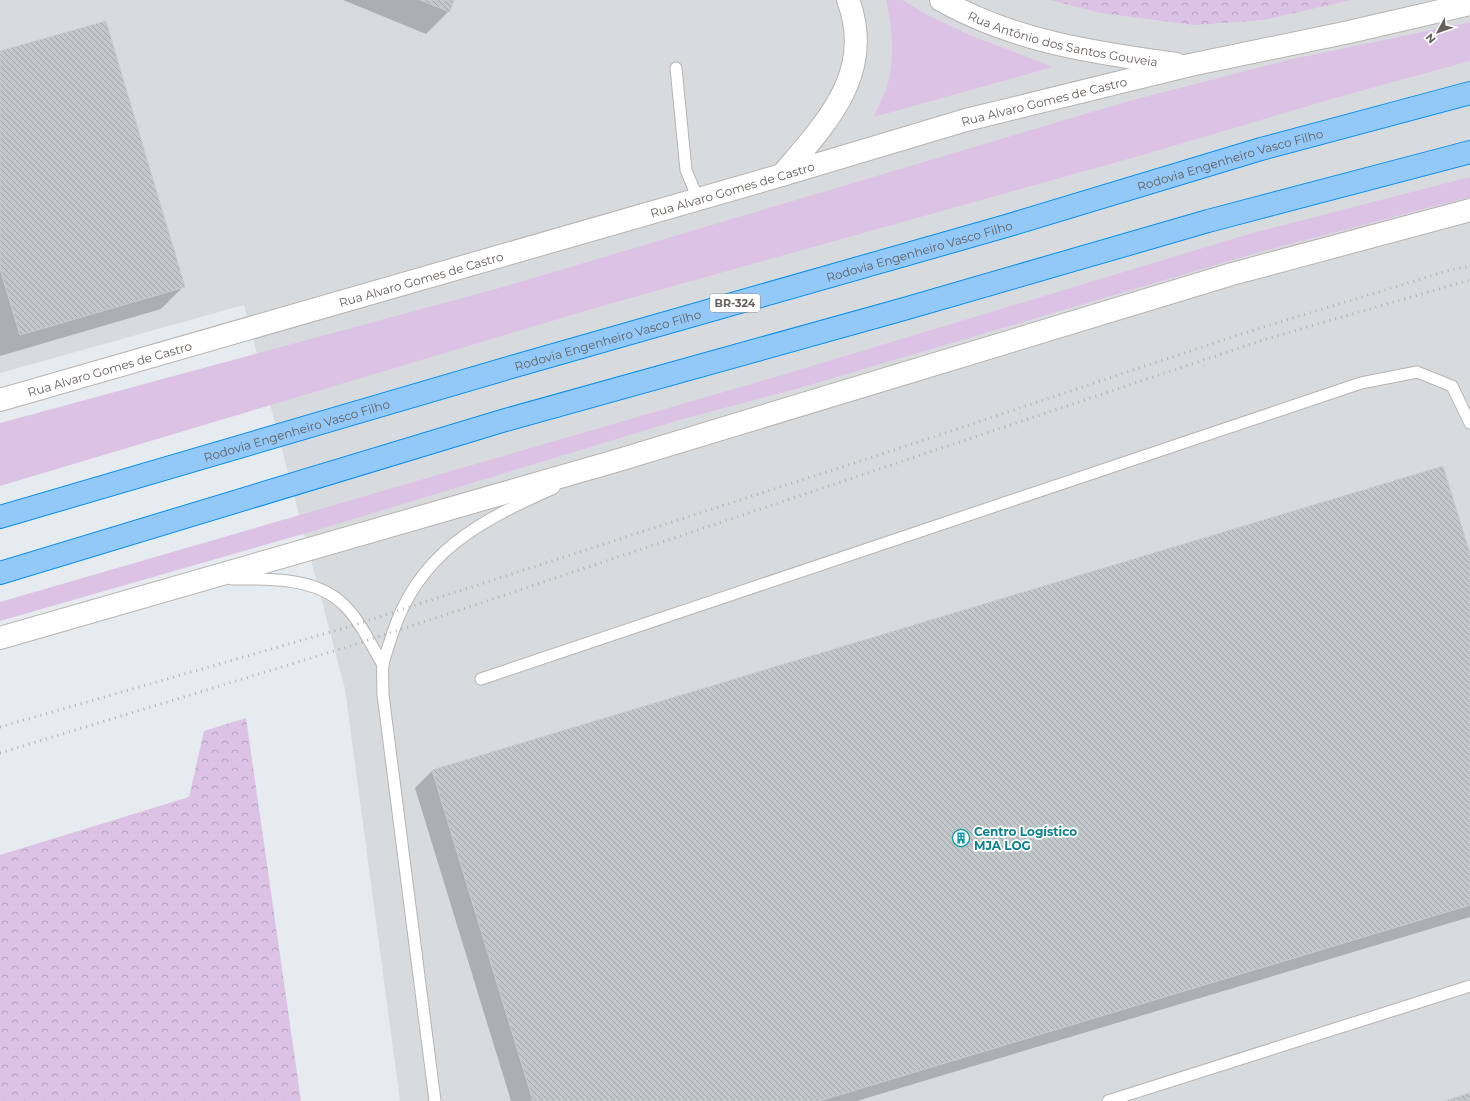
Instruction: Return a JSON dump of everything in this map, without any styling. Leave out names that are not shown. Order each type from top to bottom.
[{"type":"highway","points":[[1434,101],[1470,88]]},
{"type":"highway","name":"Rodovia Engenheiro Vasco Filho","points":[[0,517],[500,370],[1006,226],[1261,150],[1434,101],[1470,93]]},
{"type":"highway","points":[[0,573],[502,421],[912,306],[1200,223],[1470,152]]},
{"type":"main road","points":[[782,175],[824,125],[837,106],[848,84],[855,56],[856,33],[848,0]]},
{"type":"main road","name":"Rua Antônio dos Santos Gouveia","points":[[941,0],[1006,30],[1052,44],[1103,54],[1190,66]]},
{"type":"main road","name":"Rua Alvaro Gomes de Castro","points":[[0,400],[782,175],[966,120],[1190,66],[1350,32],[1470,4]]},
{"type":"main road","points":[[0,638],[619,460],[1232,274],[1470,210]]},
{"type":"lane","points":[[676,68],[686,170],[698,199]]},
{"type":"lane","points":[[481,679],[1361,383],[1417,372],[1452,386],[1470,423]]},
{"type":"lane","points":[[435,1101],[383,695],[383,665],[404,603],[424,571],[448,548],[493,517],[619,460]]},
{"type":"lane","points":[[204,579],[260,579],[284,581],[319,589],[332,595],[353,615],[383,665]]},
{"type":"lane","points":[[1108,1101],[1470,986]]},
{"type":"shaded area","points":[[0,0],[1470,0],[1470,1101],[400,1101],[345,689],[244,305],[0,373]]},
{"type":"green space","points":[[886,0],[902,0],[928,15],[972,36],[1053,67],[874,117],[887,87],[890,73],[892,41]]},
{"type":"green space","points":[[1050,0],[1351,0],[1264,20],[1194,25],[1101,13]]},
{"type":"green space","points":[[1470,22],[1470,61],[1335,98],[1146,154],[602,306],[0,486],[0,423],[503,287],[1129,101],[1288,60]]},
{"type":"green space","points":[[1470,177],[1470,197],[1263,251],[796,389],[679,420],[324,528],[0,621],[0,602],[792,372],[1256,232]]},
{"type":"green space","points":[[246,718],[301,1101],[0,1101],[0,855],[189,797],[204,731]]},
{"type":"building","points":[[420,0],[454,0],[450,12]]},
{"type":"building","points":[[106,21],[185,287],[20,335],[0,269],[0,51]]},
{"type":"building","name":"Centro Logístico MJA LOG","points":[[1443,466],[1470,553],[1470,905],[819,1101],[533,1101],[432,770]]},
{"type":"building","points":[[1470,1093],[1470,1101],[1444,1101]]},
{"type":"railway","points":[[0,727],[348,627],[882,454],[1241,334],[1447,271],[1470,266]]},
{"type":"railway","points":[[0,753],[344,648],[1266,339],[1470,280]]},
{"type":"place","name":"Centro Logístico MJA LOG","points":[[961,838]]}]
